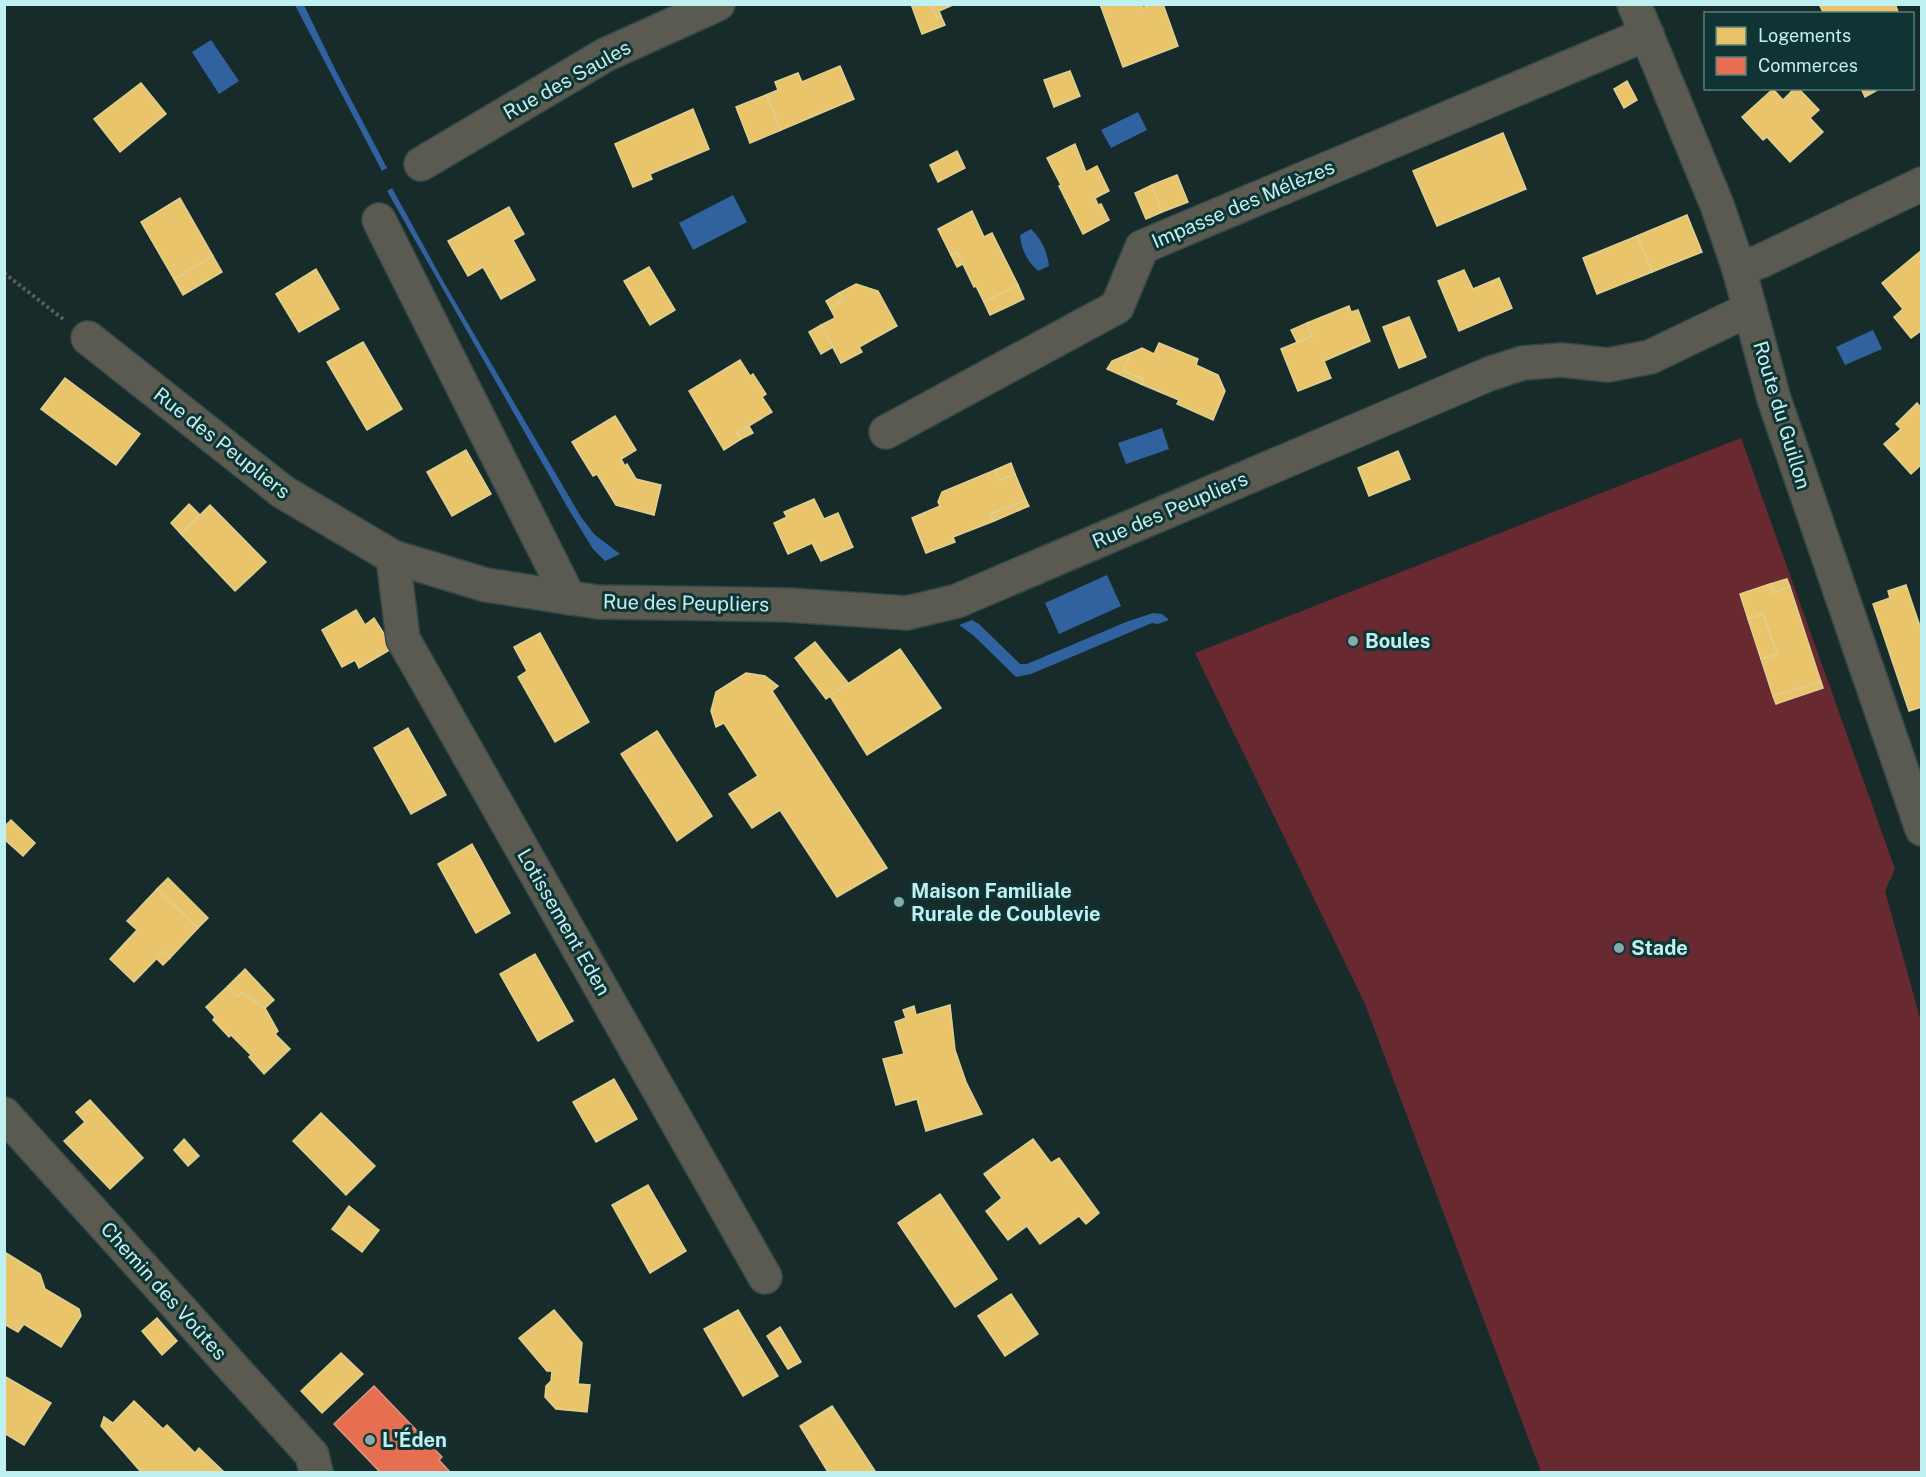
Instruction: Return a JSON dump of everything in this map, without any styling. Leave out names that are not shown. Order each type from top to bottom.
[{"type":"street","name":"Rue des Saules","points":[[421,164],[605,55],[718,4]]},
{"type":"street","name":"Route du Guillon","points":[[1634,4],[1717,205],[1739,270],[1774,399],[1922,829]]},
{"type":"street","name":"Impasse des Mélèzes","points":[[886,432],[1117,307],[1142,247],[1647,34]]},
{"type":"street","points":[[1739,270],[1922,184]]},
{"type":"street","points":[[379,220],[569,598]]},
{"type":"street","name":"Rue des Peupliers","points":[[88,338],[283,492],[393,557],[486,585],[598,602],[788,605],[907,613],[957,601],[1489,374],[1523,363],[1562,360],[1608,365],[1650,357],[1750,309]]},
{"type":"street","name":"Lotissement Eden","points":[[393,557],[404,639],[765,1277]]},
{"type":"street","name":"Chemin des Voûtes","points":[[4,1114],[312,1455],[316,1473]]},
{"type":"path","points":[[4,273],[88,338]]},
{"type":"shaded area","name":"Stade","points":[[1741,438],[1895,869],[1885,891],[1921,1022],[1921,1472],[1541,1472],[1365,1004],[1195,653]]},
{"type":"water","points":[[295,5],[304,5],[387,168],[382,171]]},
{"type":"water","points":[[211,40],[239,81],[219,94],[192,52]]},
{"type":"water","points":[[1138,112],[1147,130],[1111,148],[1101,130]]},
{"type":"water","points":[[392,188],[443,281],[581,517],[594,534],[620,554],[605,561],[593,549],[387,191]]},
{"type":"water","points":[[733,195],[747,222],[693,250],[679,223]]},
{"type":"water","points":[[1031,229],[1041,242],[1049,266],[1038,271],[1025,254],[1020,235]]},
{"type":"water","points":[[1873,330],[1882,349],[1845,365],[1836,347]]},
{"type":"water","points":[[1162,428],[1169,449],[1126,464],[1118,443]]},
{"type":"water","points":[[1107,575],[1121,606],[1059,634],[1045,603]]},
{"type":"water","points":[[1153,613],[1162,614],[1169,620],[1158,624],[1152,623],[1031,674],[1016,677],[973,635],[959,625],[972,620],[979,624],[1020,664],[1027,664]]},
{"type":"building: Logements","points":[[911,4],[931,4],[937,18],[941,16],[945,25],[922,34]]},
{"type":"building: Logements","points":[[931,4],[955,4],[939,11],[941,16],[937,18]]},
{"type":"building: Logements","points":[[1100,4],[1142,4],[1143,8],[1151,4],[1163,4],[1178,46],[1123,67]]},
{"type":"building: Logements","points":[[1819,4],[1895,4],[1898,12],[1823,12]]},
{"type":"building: Logements","points":[[840,66],[854,99],[781,130],[766,95],[778,90],[775,82],[798,73],[802,82]]},
{"type":"building: Logements","points":[[1070,71],[1080,96],[1054,107],[1044,80]]},
{"type":"building: Logements","points":[[1627,81],[1637,100],[1624,108],[1614,89]]},
{"type":"building: Logements","points":[[141,83],[166,114],[120,152],[94,119]]},
{"type":"building: Logements","points":[[1772,90],[1783,100],[1793,90],[1800,90],[1819,110],[1810,118],[1823,132],[1790,162],[1767,137],[1763,140],[1742,117]]},
{"type":"building: Logements","points":[[1862,90],[1877,90],[1865,97]]},
{"type":"building: Logements","points":[[766,95],[781,130],[750,143],[736,107]]},
{"type":"building: Logements","points":[[693,109],[709,149],[650,174],[652,179],[633,187],[615,144]]},
{"type":"building: Logements","points":[[1503,133],[1526,189],[1437,226],[1413,171]]},
{"type":"building: Logements","points":[[1075,144],[1086,172],[1097,166],[1109,191],[1095,198],[1098,205],[1101,204],[1109,220],[1083,234],[1047,158]]},
{"type":"building: Logements","points":[[957,151],[965,168],[938,182],[930,165]]},
{"type":"building: Logements","points":[[1177,175],[1188,202],[1162,212],[1152,185]]},
{"type":"building: Logements","points":[[1152,185],[1162,212],[1146,219],[1135,193]]},
{"type":"building: Logements","points":[[180,198],[213,256],[174,279],[141,222]]},
{"type":"building: Logements","points":[[509,207],[524,234],[513,240],[535,280],[501,299],[483,267],[468,276],[448,241]]},
{"type":"building: Logements","points":[[972,211],[984,237],[992,233],[1018,285],[984,302],[957,252],[951,255],[938,229]]},
{"type":"building: Logements","points":[[1687,215],[1702,252],[1652,272],[1637,236]]},
{"type":"building: Logements","points":[[1637,236],[1652,272],[1597,294],[1583,258]]},
{"type":"building: Logements","points":[[1922,250],[1922,330],[1911,338],[1894,317],[1903,309],[1882,283]]},
{"type":"building: Logements","points":[[957,252],[963,264],[957,267],[951,255]]},
{"type":"building: Logements","points":[[213,256],[222,272],[183,295],[174,279]]},
{"type":"building: Logements","points":[[649,267],[675,310],[650,325],[624,281]]},
{"type":"building: Logements","points":[[316,269],[339,309],[299,332],[276,294]]},
{"type":"building: Logements","points":[[1464,270],[1473,289],[1499,278],[1512,308],[1459,331],[1438,281]]},
{"type":"building: Logements","points":[[856,284],[878,291],[897,326],[859,347],[862,352],[841,363],[821,325],[835,318],[830,308],[843,300],[839,293]]},
{"type":"building: Logements","points":[[1018,285],[1024,299],[990,315],[984,302]]},
{"type":"building: Logements","points":[[839,293],[843,300],[830,308],[826,301]]},
{"type":"building: Logements","points":[[1349,306],[1351,312],[1358,310],[1370,341],[1324,361],[1331,378],[1298,391],[1281,349],[1312,336],[1307,323]]},
{"type":"building: Logements","points":[[1409,317],[1426,357],[1399,368],[1383,327]]},
{"type":"building: Logements","points":[[1307,323],[1312,336],[1297,342],[1291,330]]},
{"type":"building: Logements","points":[[821,325],[833,347],[821,354],[809,332]]},
{"type":"building: Logements","points":[[363,342],[402,409],[367,430],[327,362]]},
{"type":"building: Logements","points":[[1159,343],[1198,359],[1196,365],[1218,375],[1225,391],[1213,420],[1177,404],[1179,400],[1141,384],[1143,379],[1123,371],[1131,353],[1142,348],[1154,354]]},
{"type":"building: Logements","points":[[1131,353],[1123,371],[1143,379],[1141,384],[1107,369],[1112,361]]},
{"type":"building: Logements","points":[[740,360],[750,376],[753,374],[766,394],[762,397],[772,412],[737,433],[741,439],[724,450],[689,391]]},
{"type":"building: Logements","points":[[65,378],[140,434],[116,465],[41,409]]},
{"type":"building: Logements","points":[[1917,403],[1922,409],[1922,464],[1911,474],[1884,444],[1901,429],[1896,424]]},
{"type":"building: Logements","points":[[615,416],[636,450],[621,459],[625,466],[627,464],[636,479],[661,485],[654,515],[616,505],[597,474],[593,476],[572,442]]},
{"type":"building: Logements","points":[[749,426],[753,433],[741,439],[737,433]]},
{"type":"building: Logements","points":[[466,450],[491,494],[452,516],[427,472]]},
{"type":"building: Logements","points":[[1398,451],[1410,479],[1369,496],[1358,468]]},
{"type":"building: Logements","points":[[1011,463],[1015,474],[999,481],[995,470]]},
{"type":"building: Logements","points":[[995,470],[999,481],[1015,474],[1026,500],[991,514],[994,521],[953,537],[955,542],[926,553],[912,518],[940,506],[938,502],[942,492]]},
{"type":"building: Logements","points":[[814,499],[824,519],[838,513],[853,547],[821,561],[812,543],[788,554],[774,523],[787,517],[784,512]]},
{"type":"building: Logements","points":[[1026,500],[1029,506],[994,521],[991,514]]},
{"type":"building: Logements","points":[[189,504],[200,515],[181,534],[171,523]]},
{"type":"building: Logements","points":[[210,505],[266,562],[235,591],[181,534]]},
{"type":"building: Logements","points":[[1787,579],[1790,587],[1773,593],[1770,584]]},
{"type":"building: Logements","points":[[1770,584],[1773,593],[1790,587],[1821,682],[1773,696],[1761,659],[1777,654],[1763,614],[1748,619],[1740,594]]},
{"type":"building: Logements","points":[[1906,585],[1922,632],[1922,707],[1909,711],[1873,604],[1890,598],[1888,591]]},
{"type":"building: Logements","points":[[356,610],[365,625],[374,618],[393,648],[359,668],[355,660],[342,667],[322,630]]},
{"type":"building: Logements","points":[[1763,614],[1777,654],[1761,659],[1748,619]]},
{"type":"building: Logements","points":[[540,633],[589,722],[555,742],[518,677],[527,671],[514,647]]},
{"type":"building: Logements","points":[[815,642],[849,684],[826,699],[795,658]]},
{"type":"building: Logements","points":[[900,649],[941,708],[867,755],[830,696]]},
{"type":"building: Logements","points":[[746,673],[765,676],[778,686],[772,691],[887,868],[837,897],[780,810],[752,828],[729,794],[758,776],[724,723],[716,727],[711,711],[716,692]]},
{"type":"building: Logements","points":[[1821,682],[1823,688],[1776,704],[1773,696]]},
{"type":"building: Logements","points":[[408,728],[446,795],[411,814],[374,748]]},
{"type":"building: Logements","points":[[657,731],[712,816],[677,841],[621,754]]},
{"type":"building: Logements","points":[[11,820],[35,843],[23,856],[4,839],[4,827]]},
{"type":"building: Logements","points":[[472,844],[510,913],[476,933],[438,864]]},
{"type":"building: Logements","points":[[168,878],[208,918],[198,928],[157,889]]},
{"type":"building: Logements","points":[[157,889],[198,928],[170,958],[163,952],[134,982],[110,959],[137,930],[127,921]]},
{"type":"building: Logements","points":[[163,952],[170,958],[163,965],[156,958]]},
{"type":"building: Logements","points":[[535,954],[573,1021],[538,1041],[500,974]]},
{"type":"building: Logements","points":[[245,969],[274,1000],[265,1008],[242,993],[237,997],[228,986]]},
{"type":"building: Logements","points":[[228,986],[237,997],[242,993],[265,1008],[278,1031],[275,1034],[290,1049],[264,1074],[249,1057],[251,1055],[213,1020],[215,1017],[206,1007]]},
{"type":"building: Logements","points":[[950,1005],[955,1050],[966,1082],[982,1114],[926,1131],[917,1099],[896,1105],[883,1059],[904,1054],[895,1022],[906,1018],[903,1010],[914,1006],[916,1015]]},
{"type":"building: Logements","points":[[614,1079],[637,1119],[596,1142],[573,1102]]},
{"type":"building: Logements","points":[[90,1100],[143,1158],[110,1189],[64,1141],[85,1122],[76,1112]]},
{"type":"building: Logements","points":[[321,1113],[375,1166],[346,1195],[293,1141]]},
{"type":"building: Logements","points":[[184,1139],[199,1156],[188,1166],[174,1150]]},
{"type":"building: Logements","points":[[1033,1139],[1051,1163],[1059,1158],[1099,1213],[1086,1224],[1079,1216],[1040,1244],[1027,1226],[1008,1240],[986,1211],[1002,1198],[984,1174]]},
{"type":"building: Logements","points":[[648,1185],[686,1251],[650,1273],[612,1205]]},
{"type":"building: Logements","points":[[940,1194],[997,1279],[955,1307],[898,1223]]},
{"type":"building: Logements","points":[[349,1206],[379,1230],[362,1252],[332,1229]]},
{"type":"building: Logements","points":[[6,1253],[40,1274],[45,1289],[79,1309],[81,1316],[61,1347],[24,1324],[18,1332],[4,1324]]},
{"type":"building: Logements","points":[[1011,1294],[1038,1334],[1005,1356],[978,1316]]},
{"type":"building: Logements","points":[[554,1310],[582,1343],[578,1384],[590,1385],[587,1412],[556,1409],[545,1397],[546,1386],[551,1381],[552,1371],[547,1371],[519,1338]]},
{"type":"building: Logements","points":[[738,1310],[778,1376],[743,1396],[704,1329]]},
{"type":"building: Logements","points":[[157,1318],[177,1341],[162,1355],[142,1331]]},
{"type":"building: Logements","points":[[780,1327],[801,1362],[788,1369],[767,1336]]},
{"type":"building: Logements","points":[[341,1353],[363,1374],[322,1413],[301,1391]]},
{"type":"building: Logements","points":[[4,1376],[51,1403],[24,1445],[4,1433]]},
{"type":"building: Logements","points":[[134,1401],[163,1429],[167,1425],[195,1453],[199,1448],[224,1472],[141,1472],[101,1426],[104,1417],[113,1423]]},
{"type":"building: Logements","points":[[832,1406],[875,1471],[828,1472],[800,1426]]},
{"type":"building: Commerces","points":[[374,1386],[442,1457],[439,1460],[450,1472],[380,1472],[334,1424]]},
{"type":"place","name":"Boules","points":[[1353,641]]},
{"type":"place","name":"Maison Familiale Rurale de Coublevie","points":[[899,902]]},
{"type":"place","name":"Stade","points":[[1619,948]]},
{"type":"place","name":"L'Éden","points":[[370,1440]]}]
